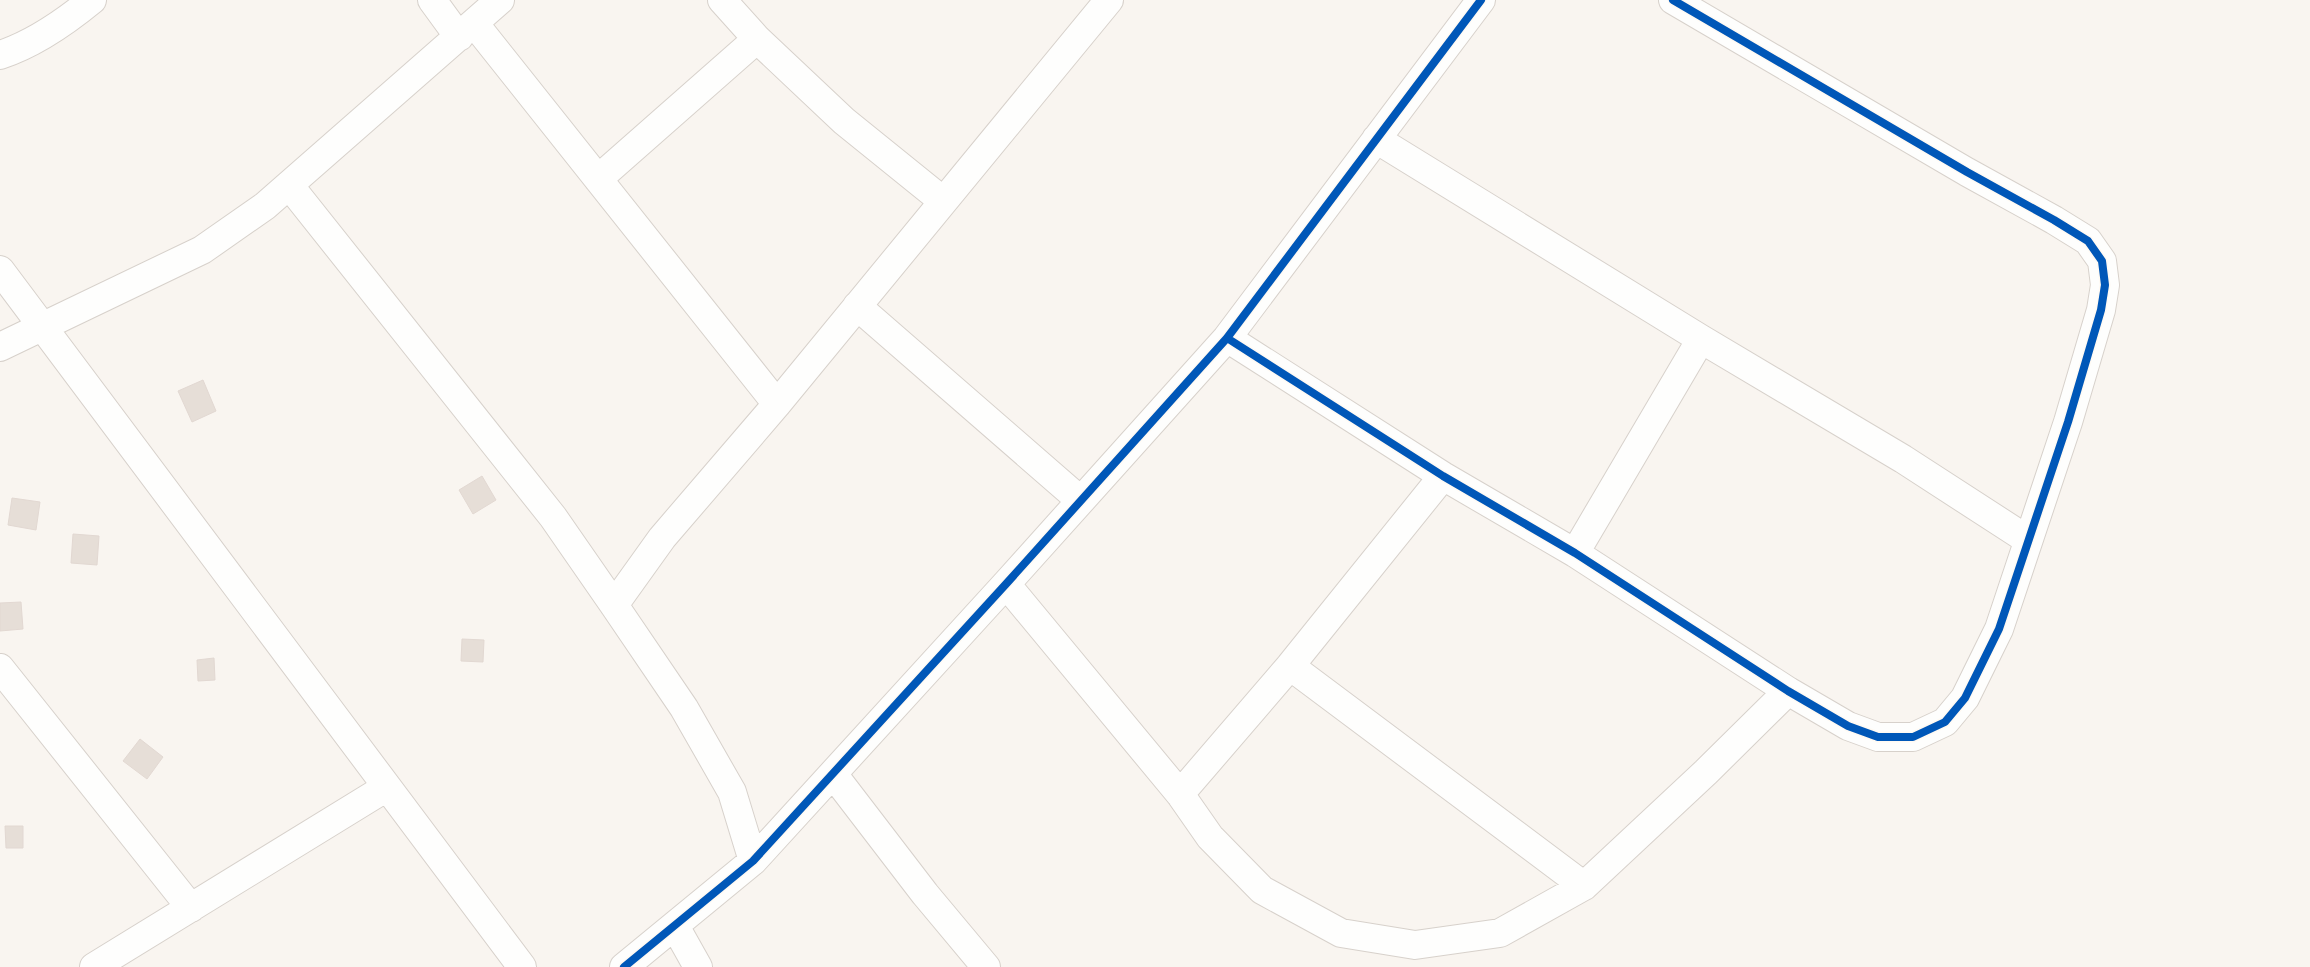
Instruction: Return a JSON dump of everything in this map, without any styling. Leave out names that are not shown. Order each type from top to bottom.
[{"type":"street","points":[[0,55],[24,47],[74,15],[92,0]]},
{"type":"street","points":[[432,0],[466,30],[598,179],[777,404]]},
{"type":"street","points":[[0,347],[202,250],[265,206],[289,186],[500,0]]},
{"type":"street","points":[[722,0],[757,39],[844,120],[943,201]]},
{"type":"street","points":[[614,605],[662,538],[777,404],[1109,0]]},
{"type":"street","points":[[624,967],[753,861],[1227,338],[1481,0]]},
{"type":"street","points":[[1227,338],[1443,476],[1574,553],[1788,691],[1848,726],[1878,737],[1913,737],[1945,722],[1965,698],[1999,629],[2068,422],[2101,310],[2105,284],[2102,261],[2088,240],[1967,172],[1673,0]]},
{"type":"street","points":[[598,179],[757,39]]},
{"type":"street","points":[[1376,140],[1701,339],[1903,459],[2028,540]]},
{"type":"street","points":[[289,186],[553,517],[614,605],[684,708],[732,792],[753,861]]},
{"type":"street","points":[[0,270],[522,967]]},
{"type":"street","points":[[857,306],[1080,500]]},
{"type":"street","points":[[1574,553],[1701,339]]},
{"type":"street","points":[[1180,794],[1290,666],[1443,476]]},
{"type":"street","points":[[1006,584],[1180,794],[1210,838],[1262,890],[1341,933],[1415,945],[1500,933],[1584,886],[1706,772],[1788,691]]},
{"type":"street","points":[[1290,666],[1584,886]]},
{"type":"street","points":[[0,668],[190,908]]},
{"type":"street","points":[[833,774],[925,894],[986,967]]},
{"type":"street","points":[[94,967],[388,787]]},
{"type":"street","points":[[675,926],[698,967]]},
{"type":"building","points":[[203,380],[216,411],[192,422],[178,391]]},
{"type":"building","points":[[482,476],[496,500],[473,514],[459,490]]},
{"type":"building","points":[[12,498],[40,502],[36,530],[8,525]]},
{"type":"building","points":[[73,534],[99,536],[97,565],[71,563]]},
{"type":"building","points":[[21,602],[23,629],[0,631],[0,603]]},
{"type":"building","points":[[462,639],[484,640],[483,662],[461,661]]},
{"type":"building","points":[[214,658],[215,680],[198,681],[197,660]]},
{"type":"building","points":[[140,739],[163,757],[147,779],[123,761]]},
{"type":"building","points":[[5,826],[23,826],[23,848],[6,848]]},
{"type":"cycle path","points":[[624,967],[753,861],[1227,338],[1481,0]]},
{"type":"cycle path","points":[[1227,338],[1443,476],[1575,553],[1788,691],[1848,726],[1878,737],[1913,737],[1945,722],[1965,698],[1999,629],[2068,422],[2101,310],[2105,285],[2102,261],[2088,241],[2054,220],[1967,172],[1673,0]]}]
